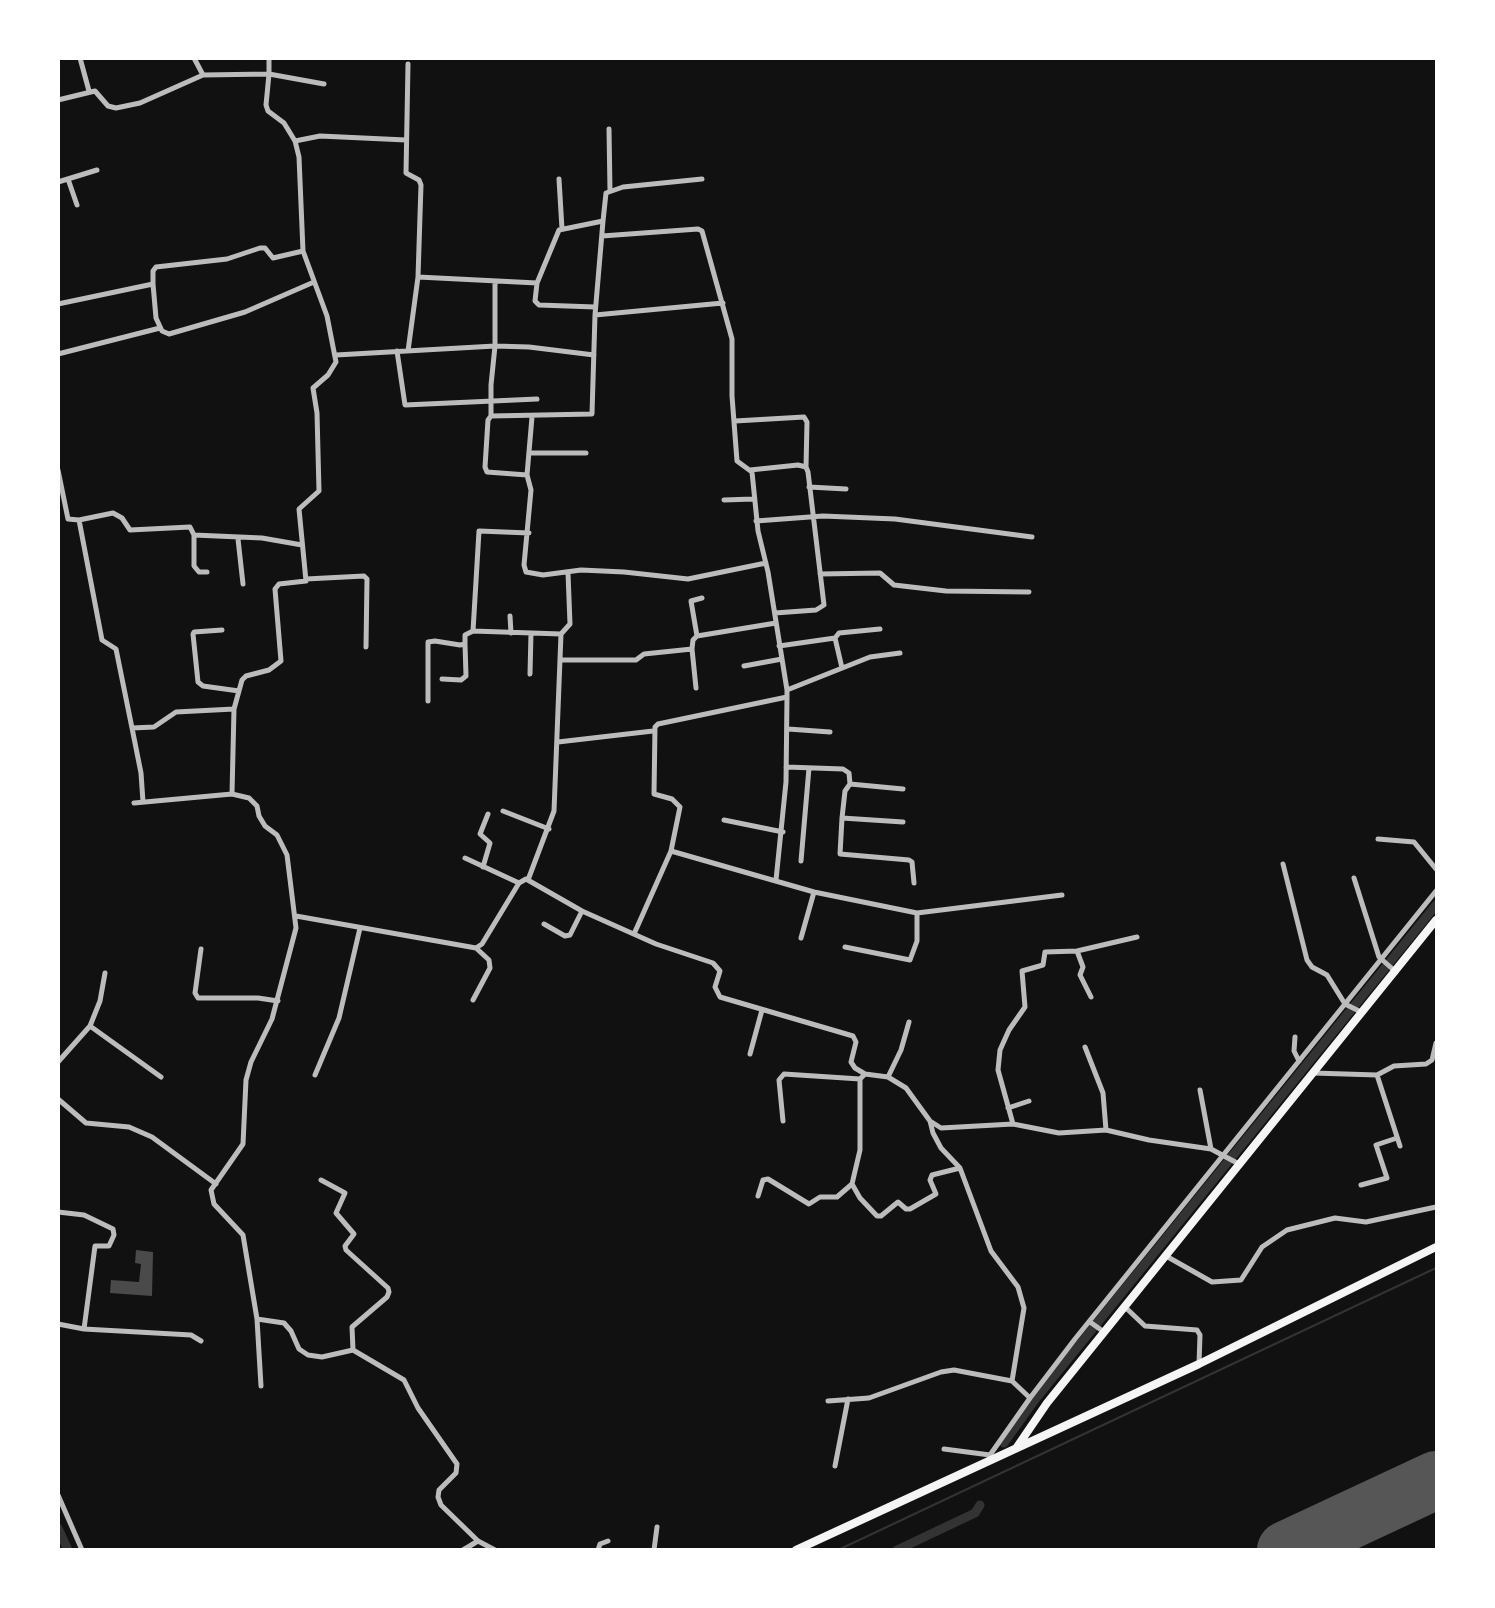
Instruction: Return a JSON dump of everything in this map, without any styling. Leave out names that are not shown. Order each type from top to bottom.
[{"type":"main road","points":[[1016,1449],[1047,1403],[1103,1331],[1166,1256],[1360,1011],[1437,920]]},
{"type":"main road","points":[[796,1550],[991,1457],[1016,1449],[1199,1364],[1437,1247]]},
{"type":"street","points":[[80,58],[89,91]]},
{"type":"street","points":[[194,58],[203,75]]},
{"type":"street","points":[[269,58],[268,111],[284,123],[295,141],[299,157],[303,251],[333,334],[336,355],[333,368],[314,388],[320,491],[299,509],[306,579]]},
{"type":"street","points":[[408,64],[406,173],[419,180],[421,185],[418,277],[408,351]]},
{"type":"street","points":[[58,100],[89,91],[98,92],[108,106],[116,108],[140,103],[203,75],[269,74],[324,84]]},
{"type":"street","points":[[609,129],[610,191]]},
{"type":"street","points":[[295,141],[320,136],[406,140]]},
{"type":"street","points":[[58,182],[97,170]]},
{"type":"street","points":[[68,179],[77,205]]},
{"type":"street","points":[[559,179],[562,229]]},
{"type":"street","points":[[491,416],[532,417],[592,414],[594,315],[606,193],[702,179]]},
{"type":"street","points":[[595,308],[539,305],[535,301],[537,283],[557,232],[603,221]]},
{"type":"street","points":[[602,236],[700,229],[732,339],[732,396],[737,461],[739,465],[750,470],[798,465],[806,467]]},
{"type":"street","points":[[303,251],[271,258],[266,249],[260,248],[227,259],[156,267],[153,270],[156,318],[160,328],[169,334],[223,319],[314,282]]},
{"type":"street","points":[[418,277],[537,283]]},
{"type":"street","points":[[495,281],[495,346],[491,416],[488,420],[484,467],[487,472],[527,475]]},
{"type":"street","points":[[58,304],[153,284]]},
{"type":"street","points":[[594,315],[723,303]]},
{"type":"street","points":[[58,354],[160,328]]},
{"type":"street","points":[[336,355],[495,346],[529,347],[544,351],[594,355]]},
{"type":"street","points":[[397,351],[405,405],[491,399],[537,399]]},
{"type":"street","points":[[532,417],[527,475],[531,490],[529,533],[524,565],[526,572],[543,575],[581,570],[687,579],[766,563]]},
{"type":"street","points":[[735,421],[804,417],[807,423],[806,467],[824,601],[821,608],[775,613]]},
{"type":"street","points":[[530,453],[586,453]]},
{"type":"street","points":[[58,470],[68,519],[79,520],[113,513],[122,518],[126,529],[130,531],[188,526],[194,535],[194,566],[199,572],[207,572]]},
{"type":"street","points":[[750,470],[756,521],[766,563],[787,690],[788,729],[783,832],[776,880]]},
{"type":"street","points":[[809,488],[846,489]]},
{"type":"street","points":[[724,500],[753,499]]},
{"type":"street","points":[[756,521],[812,516],[895,519],[1032,537]]},
{"type":"street","points":[[79,520],[102,640],[116,649],[141,773],[143,802]]},
{"type":"street","points":[[473,631],[479,531],[483,529],[529,533]]},
{"type":"street","points":[[194,535],[262,538],[302,546]]},
{"type":"street","points":[[238,538],[243,584]]},
{"type":"street","points":[[528,880],[549,829],[555,800],[561,634],[570,624],[568,573]]},
{"type":"street","points":[[820,574],[880,573],[894,585],[946,591],[1029,592]]},
{"type":"street","points":[[232,794],[234,709],[243,678],[268,670],[281,661],[277,586],[302,583],[306,579],[364,576],[367,579],[366,647]]},
{"type":"street","points":[[698,636],[690,601],[702,598]]},
{"type":"street","points":[[510,616],[511,633]]},
{"type":"street","points":[[696,688],[693,640],[698,636],[776,623]]},
{"type":"street","points":[[779,646],[835,638],[839,633],[880,629]]},
{"type":"street","points":[[222,630],[194,632],[193,634],[198,682],[203,686],[239,691]]},
{"type":"street","points":[[442,679],[461,680],[466,676],[465,635],[473,631],[561,634]]},
{"type":"street","points":[[530,674],[531,633]]},
{"type":"street","points":[[835,638],[842,668]]},
{"type":"street","points":[[428,701],[428,642],[465,644]]},
{"type":"street","points":[[561,660],[636,660],[644,654],[692,649]]},
{"type":"street","points":[[787,690],[876,656],[900,652]]},
{"type":"street","points":[[744,666],[782,659]]},
{"type":"street","points":[[634,934],[671,851],[680,807],[672,799],[654,794],[653,731],[658,724],[787,697]]},
{"type":"street","points":[[132,728],[154,727],[176,712],[234,709]]},
{"type":"street","points":[[788,729],[830,732]]},
{"type":"street","points":[[558,742],[653,731]]},
{"type":"street","points":[[786,767],[843,769],[849,773],[850,784],[845,791],[840,854],[909,860],[912,862],[914,883]]},
{"type":"street","points":[[801,861],[809,768]]},
{"type":"street","points":[[850,784],[903,789]]},
{"type":"street","points":[[134,803],[232,794],[249,798],[257,806],[259,816],[265,826],[277,835],[287,855],[296,928],[278,1001],[250,1062],[246,1080],[243,1144],[211,1190],[214,1204],[243,1235],[257,1319],[261,1386]]},
{"type":"street","points":[[503,811],[549,829]]},
{"type":"street","points":[[483,867],[490,843],[480,834],[488,814]]},
{"type":"street","points":[[842,818],[903,822]]},
{"type":"street","points":[[724,820],[783,832]]},
{"type":"street","points":[[1378,839],[1414,842],[1437,869]]},
{"type":"street","points":[[671,851],[814,892],[917,913],[1062,895]]},
{"type":"street","points":[[465,858],[519,883]]},
{"type":"street","points":[[1282,864],[1307,960],[1312,967],[1327,975],[1347,1006],[1360,1011]]},
{"type":"street","points":[[1354,878],[1381,961],[1395,971]]},
{"type":"street","points":[[476,948],[482,944],[522,879],[528,880],[582,911],[670,950],[713,963],[720,971],[715,987],[720,997],[853,1036],[856,1042],[851,1062],[863,1077],[860,1150],[852,1184],[837,1197],[820,1197],[809,1204],[768,1179],[763,1180],[758,1196]]},
{"type":"street","points":[[944,1449],[991,1457],[1030,1398],[1299,1061],[1347,1006],[1437,891]]},
{"type":"street","points":[[801,938],[814,892]]},
{"type":"street","points":[[544,924],[565,936],[570,935],[582,911]]},
{"type":"street","points":[[845,947],[910,960],[917,941],[917,913]]},
{"type":"street","points":[[296,916],[476,948],[489,960],[490,968],[473,1000]]},
{"type":"street","points":[[315,1075],[339,1018],[360,928]]},
{"type":"street","points":[[1013,1124],[998,1070],[1000,1050],[1009,1029],[1025,1007],[1022,971],[1043,965],[1045,952],[1077,951],[1137,937]]},
{"type":"street","points":[[201,949],[195,993],[198,998],[258,998],[278,1001]]},
{"type":"street","points":[[1077,951],[1083,967],[1080,975],[1090,997]]},
{"type":"street","points":[[58,1062],[90,1026],[100,1001],[105,973]]},
{"type":"street","points":[[750,1054],[762,1010]]},
{"type":"street","points":[[888,1077],[901,1050],[909,1023]]},
{"type":"street","points":[[90,1026],[161,1077]]},
{"type":"street","points":[[1295,1037],[1294,1051],[1299,1061]]},
{"type":"street","points":[[1312,1072],[1377,1075],[1394,1066],[1426,1064],[1432,1060],[1437,1043]]},
{"type":"street","points":[[1085,1047],[1103,1093],[1106,1130]]},
{"type":"street","points":[[783,1121],[779,1080],[784,1074],[888,1077],[906,1088],[930,1121],[941,1128],[960,1129],[1013,1124],[1059,1133],[1106,1130],[1149,1140],[1211,1149],[1238,1163]]},
{"type":"street","points":[[1377,1075],[1400,1146]]},
{"type":"street","points":[[1200,1090],[1211,1149]]},
{"type":"street","points":[[58,1099],[86,1123],[129,1127],[153,1137],[216,1184]]},
{"type":"street","points":[[1008,1108],[1029,1101]]},
{"type":"street","points":[[930,1121],[941,1148],[960,1168],[991,1251],[1018,1287],[1024,1308],[1012,1381]]},
{"type":"street","points":[[1361,1185],[1387,1178],[1376,1145],[1397,1138]]},
{"type":"street","points":[[852,1184],[860,1198],[877,1216],[881,1216],[898,1202],[906,1209],[910,1209],[936,1194],[930,1179],[932,1174],[960,1168]]},
{"type":"street","points":[[321,1180],[345,1193],[336,1213],[354,1234],[345,1246],[345,1250],[388,1288],[389,1292],[387,1298],[352,1326],[353,1350]]},
{"type":"street","points":[[1166,1256],[1212,1282],[1241,1280],[1262,1247],[1287,1230],[1335,1218],[1366,1222],[1437,1207]]},
{"type":"street","points":[[58,1212],[84,1215],[113,1229],[114,1235],[109,1246],[95,1246],[84,1329]]},
{"type":"street","points":[[1125,1307],[1145,1326],[1197,1330],[1200,1335],[1199,1364]]},
{"type":"street","points":[[257,1319],[284,1323],[291,1331],[299,1349],[308,1355],[322,1357],[353,1350],[404,1380],[418,1408],[457,1464],[456,1473],[439,1490],[438,1497],[441,1505],[478,1541],[495,1550]]},
{"type":"street","points":[[1091,1323],[1103,1331]]},
{"type":"street","points":[[58,1324],[84,1329],[191,1335],[201,1341]]},
{"type":"street","points":[[828,1401],[868,1398],[941,1372],[954,1370],[1012,1381],[1030,1398]]},
{"type":"street","points":[[835,1466],[848,1399]]},
{"type":"street","points":[[58,1495],[82,1550]]},
{"type":"street","points":[[654,1550],[657,1527]]},
{"type":"street","points":[[463,1550],[478,1541]]},
{"type":"street","points":[[598,1550],[600,1544],[608,1541]]},
{"type":"building","points":[[136,1250],[153,1252],[152,1296],[110,1293],[111,1280],[139,1282],[141,1264],[135,1263]]},
{"type":"waterway","points":[[1004,1443],[1034,1401],[1436,905]]},
{"type":"waterway","points":[[838,1550],[1436,1268]]},
{"type":"waterway","points":[[897,1550],[975,1513],[980,1505]]},
{"type":"waterway","points":[[58,1528],[68,1550]]},
{"type":"runway","points":[[1286,1550],[1436,1480]]}]
